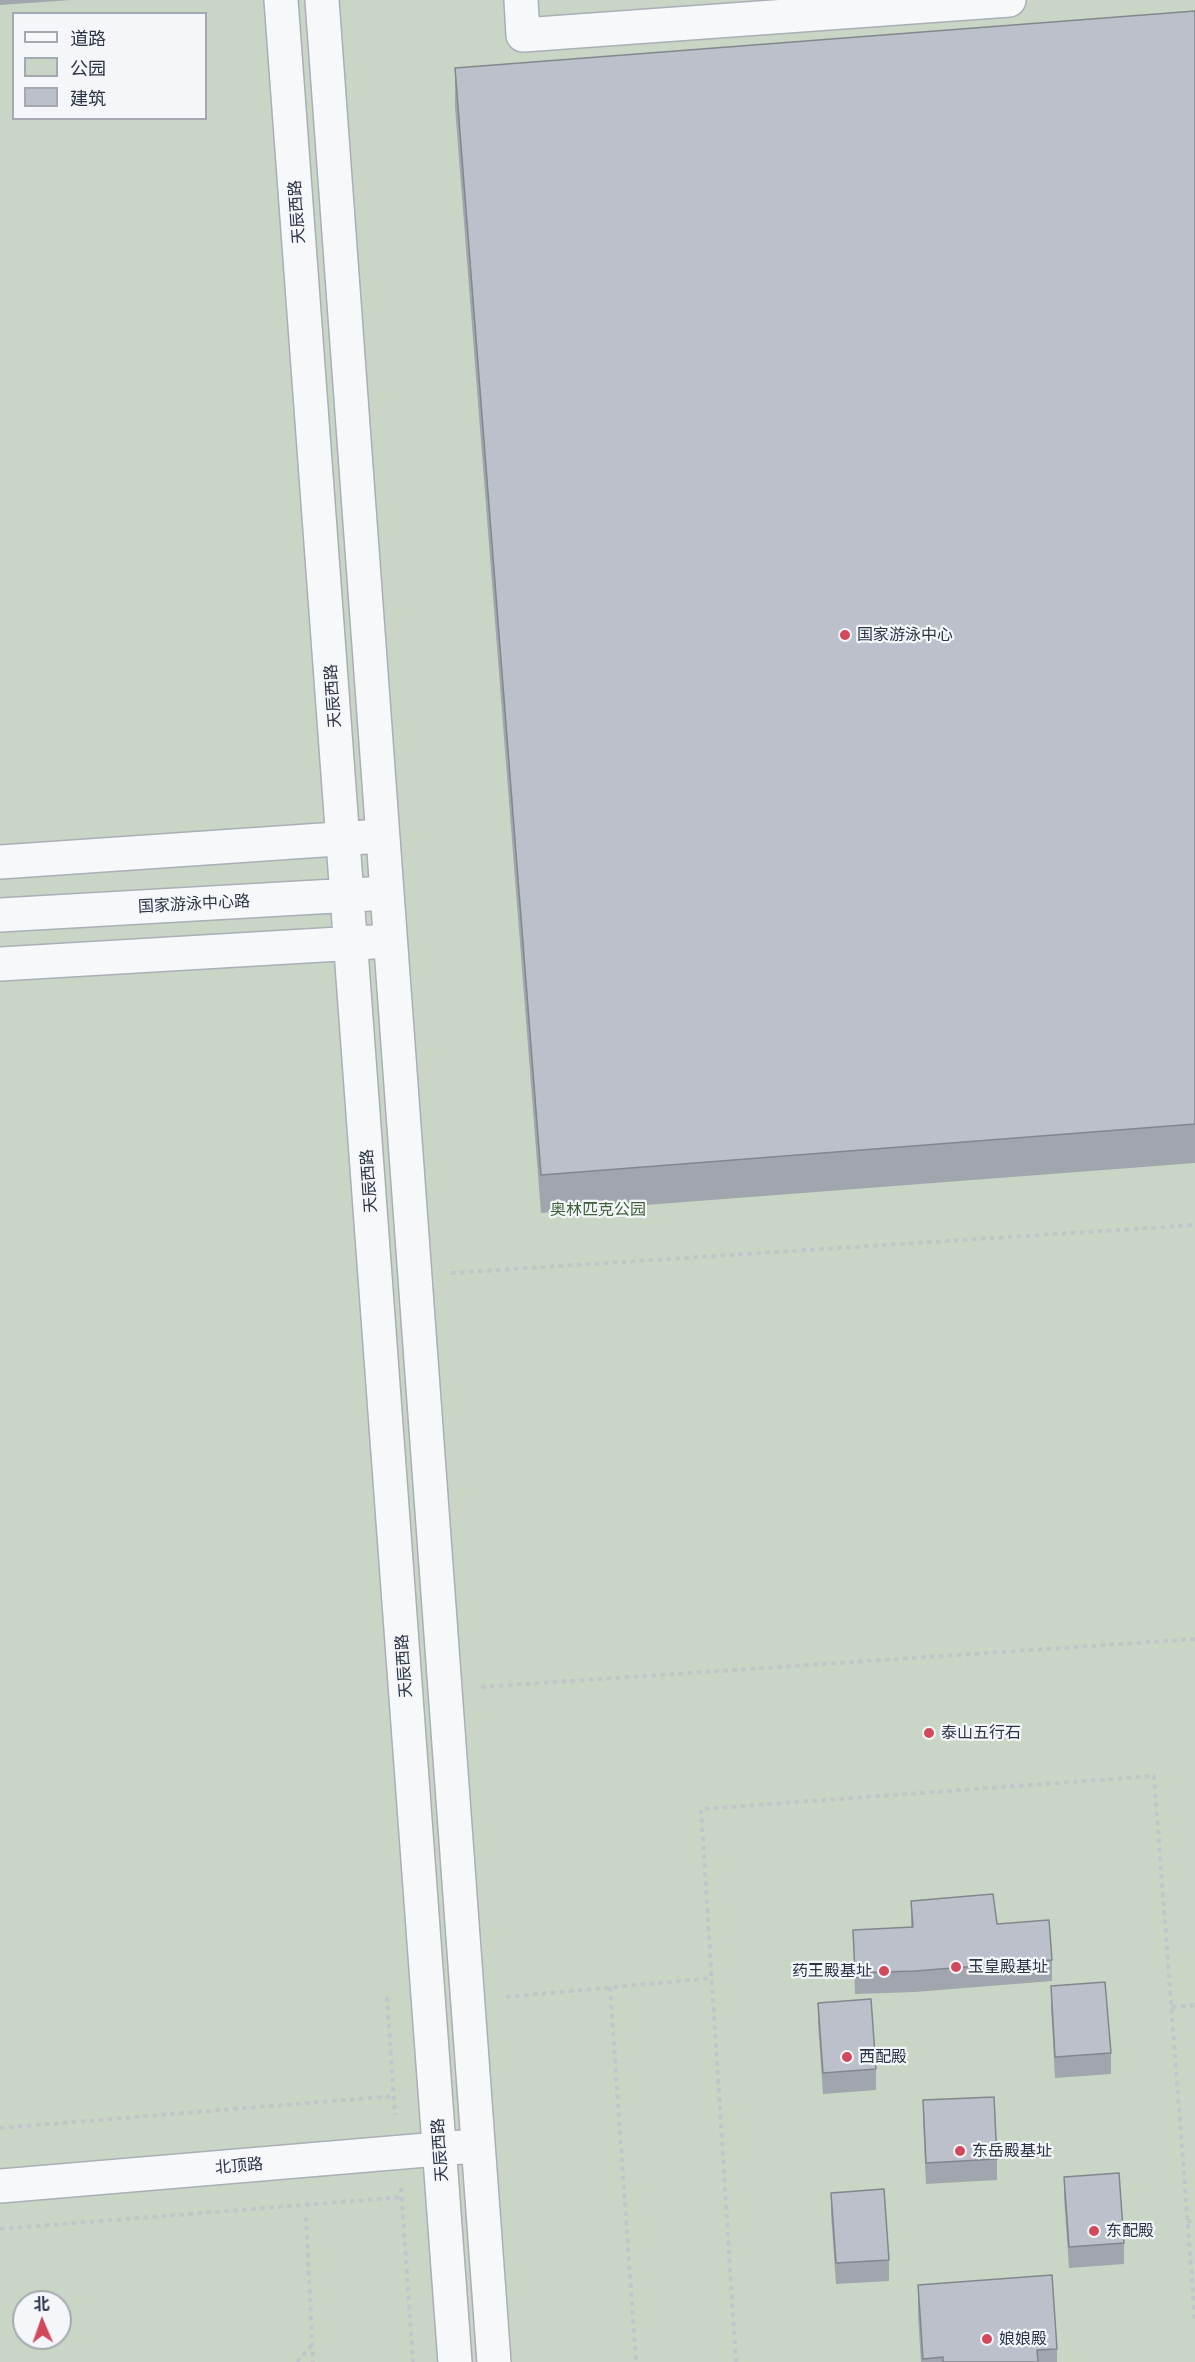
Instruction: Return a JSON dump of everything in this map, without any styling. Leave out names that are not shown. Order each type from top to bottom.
[{"type":"street","name":"天辰西路","points":[[281,0],[455,2362]]},
{"type":"street","points":[[322,0],[494,2362]]},
{"type":"street","points":[[521,0],[523,35],[1009,0]]},
{"type":"street","points":[[0,862],[383,836]]},
{"type":"street","name":"国家游泳中心路","points":[[0,915],[387,893]]},
{"type":"street","points":[[0,964],[391,940]]},
{"type":"street","name":"北顶路","points":[[0,2186],[478,2146]]},
{"type":"path","points":[[451,1273],[1195,1225]]},
{"type":"path","points":[[480,1687],[1195,1639]]},
{"type":"path","points":[[736,2362],[702,1809],[1154,1776],[1195,2321]]},
{"type":"path","points":[[503,1997],[712,1978]]},
{"type":"path","points":[[610,1987],[636,2362]]},
{"type":"path","points":[[1172,2007],[1195,2005]]},
{"type":"path","points":[[0,2128],[436,2091]]},
{"type":"path","points":[[0,2229],[443,2195]]},
{"type":"path","points":[[306,2217],[313,2362]]},
{"type":"path","points":[[1187,2221],[1195,2221]]},
{"type":"path","points":[[297,2362],[313,2344]]},
{"type":"green space","name":"奥林匹克公园","points":[[0,0],[1195,0],[1195,2362],[0,2362]]},
{"type":"building","name":"国家游泳中心","points":[[1195,11],[1195,1124],[541,1175],[455,68]]},
{"type":"building","points":[[993,1894],[997,1924],[1049,1920],[1052,1960],[915,1971],[855,1973],[853,1930],[913,1927],[911,1901]]},
{"type":"building","points":[[1105,1982],[1111,2053],[1055,2057],[1051,1986]]},
{"type":"building","name":"西配殿","points":[[871,1999],[876,2069],[823,2073],[818,2003]]},
{"type":"building","name":"东岳殿基址","points":[[994,2097],[997,2159],[926,2163],[923,2100]]},
{"type":"building","name":"东配殿","points":[[1119,2173],[1124,2243],[1069,2247],[1064,2177]]},
{"type":"building","points":[[884,2189],[889,2260],[836,2263],[831,2193]]},
{"type":"building","name":"娘娘殿","points":[[1052,2275],[1057,2349],[1037,2350],[1038,2362],[943,2362],[943,2357],[923,2359],[918,2285]]},
{"type":"place","name":"国家游泳中心","points":[[845,635]]},
{"type":"place","name":"泰山五行石","points":[[929,1733]]},
{"type":"place","name":"玉皇殿基址","points":[[956,1967]]},
{"type":"place","name":"药王殿基址","points":[[884,1971]]},
{"type":"place","name":"西配殿","points":[[847,2057]]},
{"type":"place","name":"东岳殿基址","points":[[960,2151]]},
{"type":"place","name":"东配殿","points":[[1094,2231]]},
{"type":"place","name":"娘娘殿","points":[[987,2339]]}]
